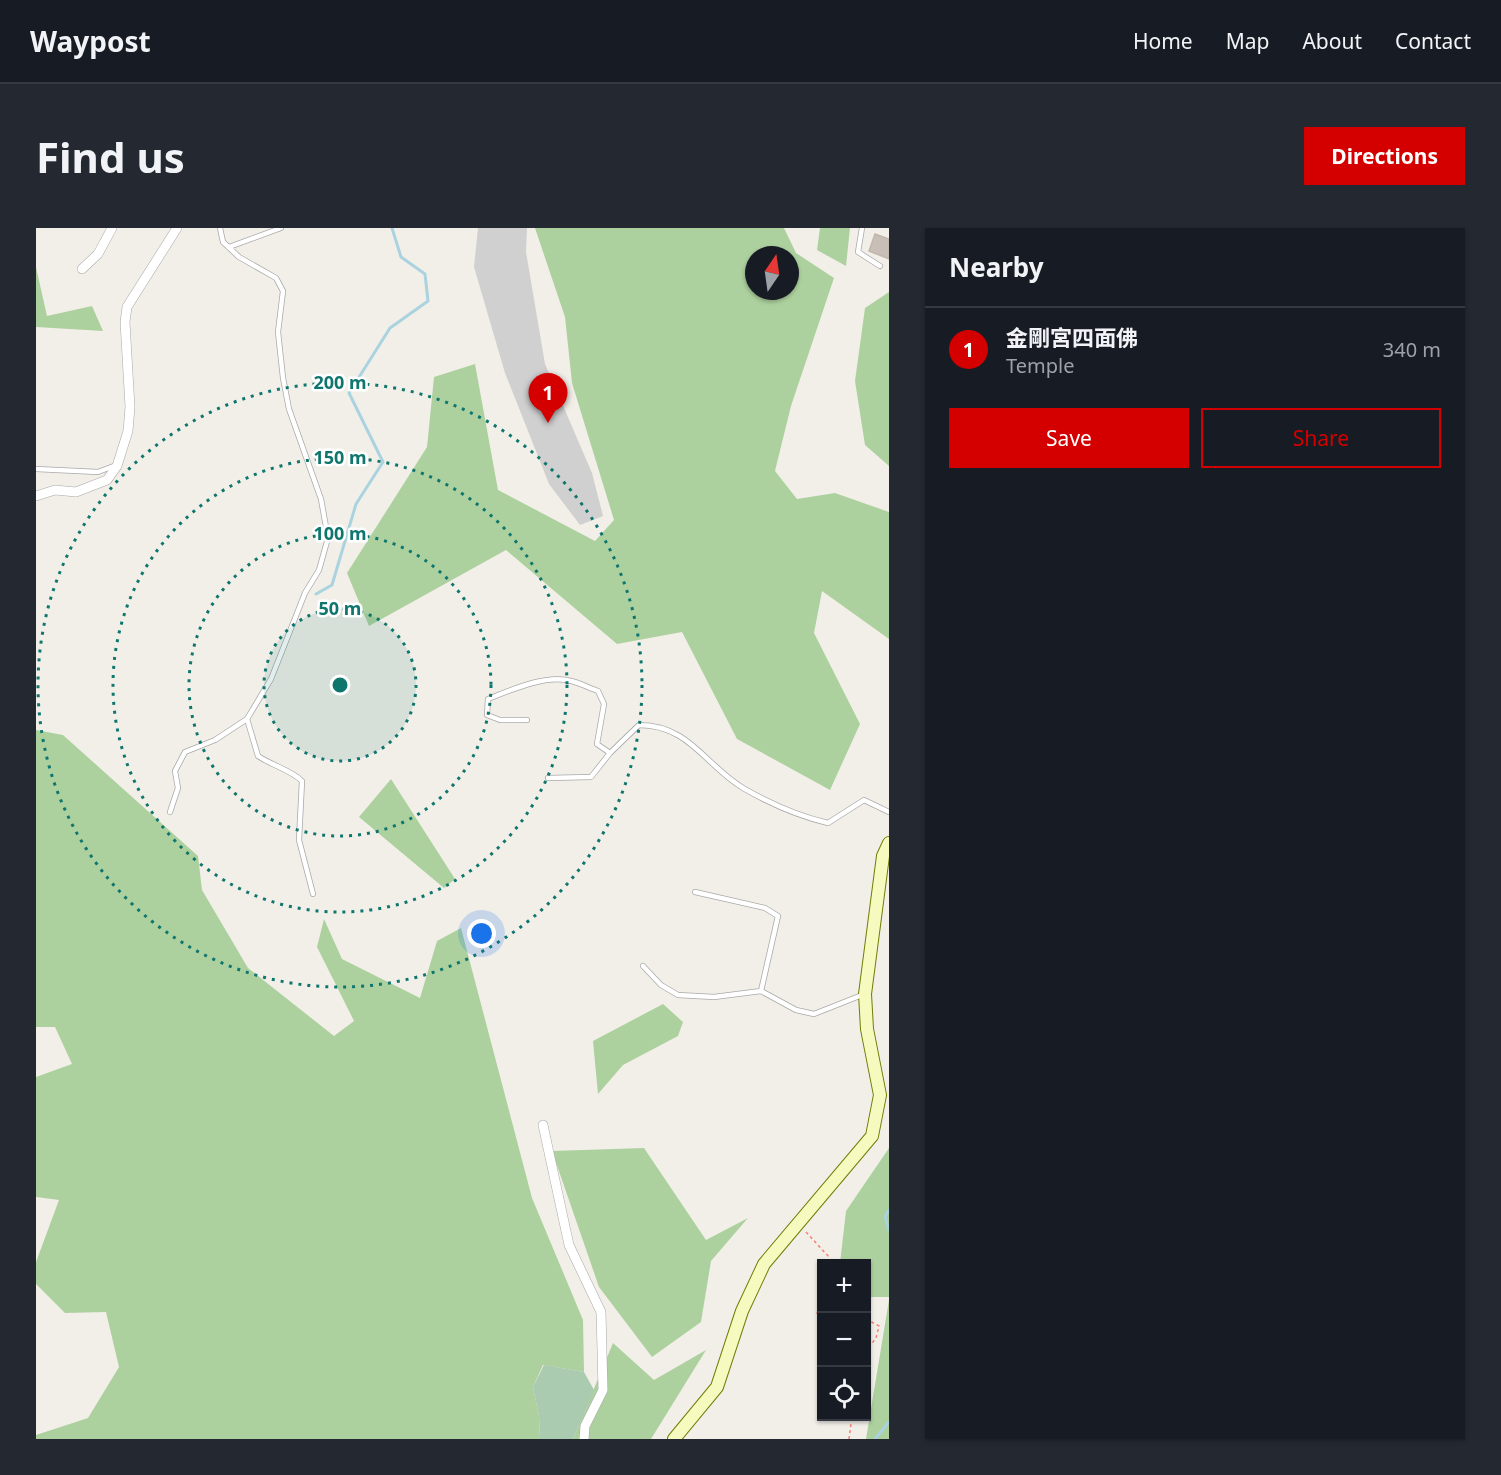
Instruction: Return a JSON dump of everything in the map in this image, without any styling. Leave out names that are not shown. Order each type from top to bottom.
[{"type":"street","points":[[82,269],[98,254],[112,228]]},
{"type":"street","points":[[36,496],[55,490],[76,492],[107,480],[117,466],[128,431],[130,407],[125,322],[128,307],[177,228]]},
{"type":"street","points":[[674,1439],[717,1388],[742,1311],[764,1264],[872,1136],[880,1095],[867,1029],[865,994],[883,856],[889,843]]},
{"type":"street","points":[[543,1125],[569,1245],[601,1312],[603,1390],[585,1425],[584,1439]]},
{"type":"lane","points":[[170,812],[178,788],[175,771],[185,752],[215,740],[247,719],[271,679],[304,593],[319,570],[328,537],[321,499],[289,409],[283,378],[278,332],[283,291],[276,278],[239,257],[223,242],[220,228]]},
{"type":"lane","points":[[229,248],[281,228]]},
{"type":"lane","points":[[862,228],[858,252],[880,266]]},
{"type":"lane","points":[[36,469],[98,472],[117,466]]},
{"type":"lane","points":[[527,720],[500,720],[487,715],[486,703],[488,699],[498,695],[544,681],[569,680],[598,691],[604,704],[597,744],[610,753]]},
{"type":"lane","points":[[247,719],[258,756],[277,768],[295,774],[302,781],[299,840],[313,894]]},
{"type":"lane","points":[[548,778],[591,777],[610,753],[639,725],[655,725],[680,734],[741,787],[801,817],[828,823],[864,800],[889,812]]},
{"type":"lane","points":[[694,892],[765,908],[778,916],[761,991]]},
{"type":"lane","points":[[643,966],[661,986],[678,994],[714,997],[761,991],[796,1011],[814,1014],[865,994]]},
{"type":"path","points":[[796,1224],[824,1251],[828,1259]]},
{"type":"path","points":[[871,1321],[879,1326],[876,1338],[871,1345]]},
{"type":"path","points":[[849,1439],[851,1421]]},
{"type":"shaded area","points":[[478,228],[527,228],[526,252],[545,364],[592,473],[603,516],[580,525],[549,484],[505,373],[474,267]]},
{"type":"green space","points":[[535,228],[784,228],[793,246],[745,246],[745,300],[799,300],[799,255],[834,278],[791,406],[775,471],[797,499],[835,493],[889,512],[889,639],[822,591],[814,633],[860,724],[830,790],[737,739],[682,632],[617,644],[506,550],[369,626],[347,573],[427,447],[434,377],[475,364],[498,490],[595,541],[614,520],[572,383],[565,317]]},
{"type":"green space","points":[[820,228],[850,228],[846,266],[817,250]]},
{"type":"green space","points":[[36,267],[47,316],[92,306],[103,331],[36,327]]},
{"type":"green space","points":[[889,292],[889,466],[865,445],[855,381],[865,308]]},
{"type":"green space","points":[[36,730],[63,735],[198,856],[202,890],[248,968],[334,1036],[354,1021],[317,947],[324,919],[342,959],[420,998],[437,941],[461,928],[532,1198],[583,1320],[584,1372],[543,1365],[533,1387],[539,1416],[540,1439],[36,1439],[36,1435],[88,1418],[119,1367],[106,1312],[65,1313],[36,1284],[36,1262],[59,1200],[36,1197],[36,1077],[72,1064],[55,1027],[36,1027]]},
{"type":"green space","points":[[391,779],[455,879],[444,888],[359,817]]},
{"type":"green space","points":[[663,1004],[683,1022],[678,1036],[623,1065],[598,1094],[593,1041]]},
{"type":"green space","points":[[644,1148],[706,1240],[748,1218],[711,1261],[701,1322],[652,1357],[599,1287],[552,1151]]},
{"type":"green space","points":[[889,1148],[889,1297],[871,1297],[871,1259],[840,1259],[846,1211]]},
{"type":"green space","points":[[889,1300],[889,1439],[866,1439],[869,1421],[871,1421]]},
{"type":"green space","points":[[613,1343],[654,1380],[706,1350],[651,1439],[573,1439]]},
{"type":"green space","points":[[544,1365],[584,1372],[594,1390],[573,1439],[540,1439],[539,1416],[533,1387]]},
{"type":"building","points":[[875,234],[889,239],[889,259],[869,251]]},
{"type":"waterway","points":[[316,594],[332,585],[356,504],[383,462],[349,393],[390,328],[428,301],[425,274],[401,257],[392,228]]},
{"type":"waterway","points":[[889,1210],[885,1217],[889,1230]]},
{"type":"waterway","points":[[875,1439],[889,1422]]},
{"type":"place","name":"金剛宮四面佛","points":[[548,423]]}]
